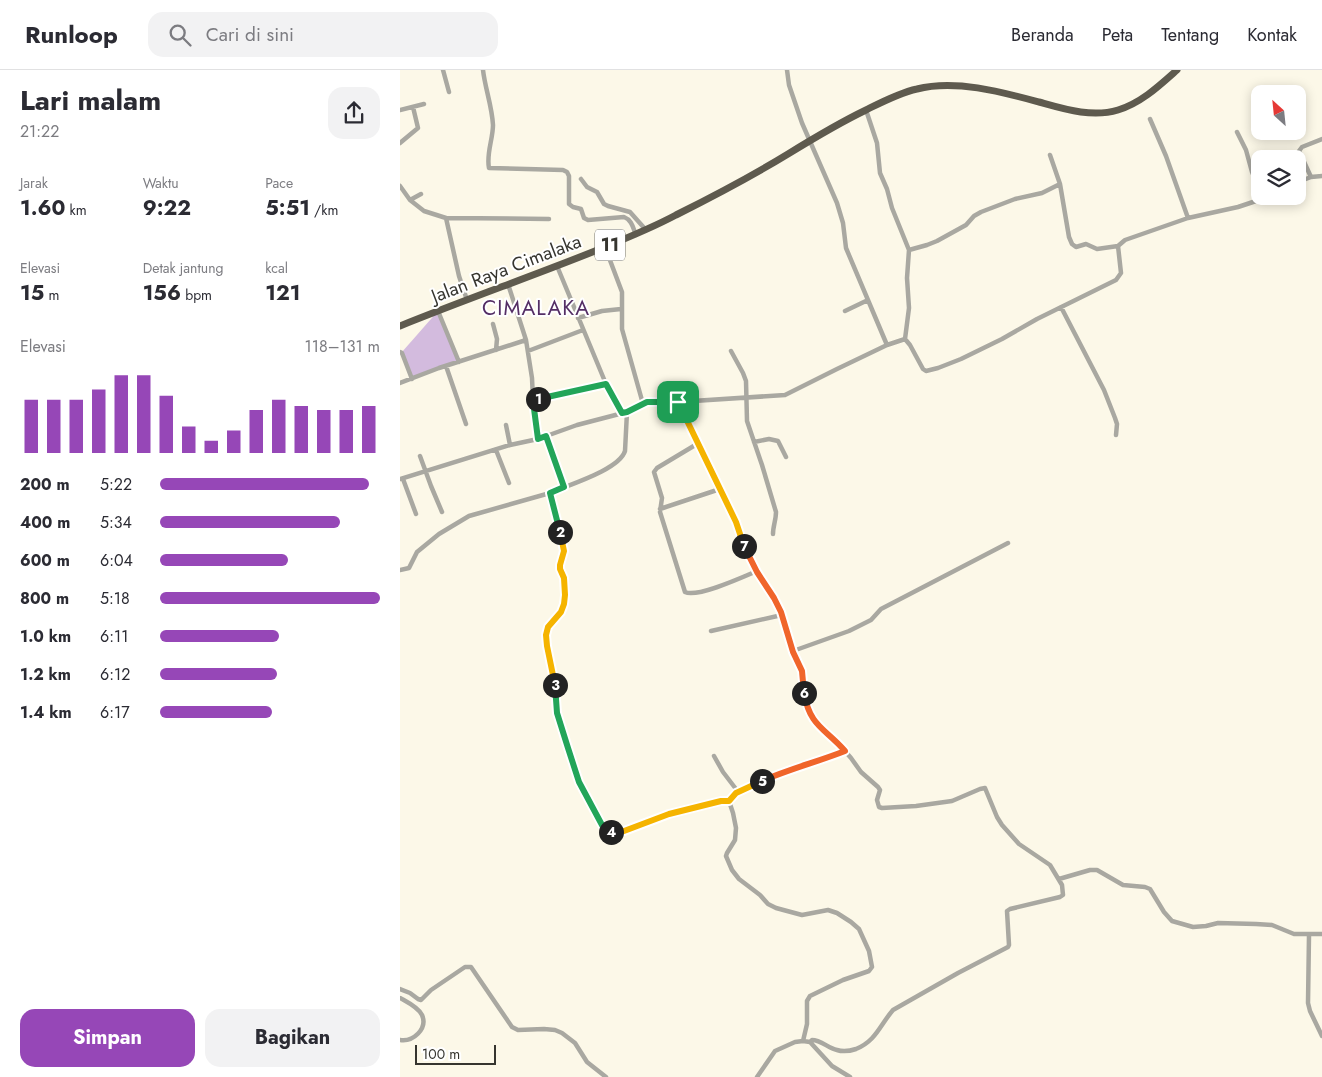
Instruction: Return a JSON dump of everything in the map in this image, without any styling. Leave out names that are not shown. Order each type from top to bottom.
[{"type":"highway","name":"11","points":[[809,141],[866,110],[918,88],[932,86],[984,88],[1072,110],[1105,113],[1129,106],[1142,99],[1177,70]]},
{"type":"highway","name":"Jalan Raya Cimalaka","points":[[400,326],[636,235],[694,206],[809,141]]},
{"type":"street","points":[[442,70],[449,92]]},
{"type":"street","points":[[483,70],[492,118],[492,138],[488,159],[489,168],[563,170],[569,176],[570,206],[581,209],[584,218],[588,220],[627,218],[630,220],[636,235]]},
{"type":"street","points":[[787,70],[789,85],[809,141],[837,203],[846,248],[887,346]]},
{"type":"street","points":[[400,104],[401,110],[424,104]]},
{"type":"street","points":[[400,142],[418,128],[413,107]]},
{"type":"street","points":[[866,110],[877,143],[880,173],[909,250],[907,278],[909,308],[905,339],[923,369],[928,371],[961,360],[1060,307],[1116,280],[1121,273],[1118,246]]},
{"type":"street","points":[[1150,119],[1166,156],[1188,218]]},
{"type":"street","points":[[1238,132],[1251,168]]},
{"type":"street","points":[[1311,177],[1299,151],[1302,147],[1322,139]]},
{"type":"street","points":[[1050,155],[1060,184],[1069,237],[1076,247],[1086,244],[1097,249],[1118,246],[1125,240],[1188,218],[1238,207],[1251,202]]},
{"type":"street","points":[[1306,179],[1322,176]]},
{"type":"street","points":[[580,179],[587,187],[597,192],[604,204],[630,212],[646,230]]},
{"type":"street","points":[[909,250],[937,241],[966,224],[977,214],[1011,201],[1042,193],[1060,184]]},
{"type":"street","points":[[400,186],[410,200],[424,211],[446,220],[549,219]]},
{"type":"street","points":[[410,200],[421,194]]},
{"type":"street","points":[[446,220],[462,288],[467,300]]},
{"type":"street","points":[[606,247],[622,292],[622,329],[643,404]]},
{"type":"street","points":[[400,570],[409,568],[415,554],[436,536],[470,516],[550,493],[597,474],[622,457],[625,451],[625,412],[606,384],[557,266]]},
{"type":"street","points":[[508,284],[526,340],[538,439]]},
{"type":"street","points":[[845,311],[868,300]]},
{"type":"street","points":[[1060,307],[1102,385],[1115,418],[1116,435]]},
{"type":"street","points":[[578,318],[602,311],[621,310]]},
{"type":"street","points":[[438,311],[459,362]]},
{"type":"street","points":[[493,324],[497,338],[496,350]]},
{"type":"street","points":[[528,351],[583,330]]},
{"type":"street","points":[[416,514],[401,479],[510,445],[538,439],[577,425],[625,412],[643,404],[657,401],[678,402],[786,395],[837,369],[905,339]]},
{"type":"street","points":[[400,383],[526,340]]},
{"type":"street","points":[[731,351],[746,381],[747,421],[776,512],[773,534]]},
{"type":"street","points":[[400,352],[412,379]]},
{"type":"street","points":[[446,366],[466,424]]},
{"type":"street","points":[[533,400],[606,384]]},
{"type":"street","points":[[678,402],[736,522],[744,545],[757,572],[774,598],[782,615],[793,652],[802,671],[806,704],[811,716],[819,727],[845,751],[861,772],[879,788],[877,805],[880,808],[916,806],[952,800],[985,788],[1002,825],[1019,844],[1050,865],[1059,879],[1063,892],[1060,897],[1007,911],[1008,947],[893,1010],[872,1040],[861,1047],[842,1052],[816,1040],[794,1042],[775,1052],[757,1077]]},
{"type":"street","points":[[506,425],[510,445]]},
{"type":"street","points":[[546,436],[564,487]]},
{"type":"street","points":[[754,442],[770,439],[778,441],[786,457]]},
{"type":"street","points":[[697,444],[655,470],[663,503],[660,509],[686,593],[716,588],[757,572]]},
{"type":"street","points":[[496,450],[509,483]]},
{"type":"street","points":[[420,456],[442,512]]},
{"type":"street","points":[[660,509],[720,489]]},
{"type":"street","points":[[550,493],[564,551],[560,565],[564,578],[564,604],[561,612],[548,627],[546,635],[559,719],[579,782],[597,817],[607,831],[619,832],[669,814],[698,806],[729,801],[736,793],[777,775],[845,751]]},
{"type":"street","points":[[793,652],[849,631],[871,620],[881,609],[1008,543]]},
{"type":"street","points":[[711,631],[782,615]]},
{"type":"street","points":[[714,756],[736,790],[736,793]]},
{"type":"street","points":[[729,801],[734,813],[736,828],[735,840],[726,856],[739,880],[760,895],[768,904],[776,908],[802,914],[828,910],[837,912],[858,929],[869,951],[872,965],[869,971],[843,980],[810,996],[807,1001],[807,1024],[803,1041]]},
{"type":"street","points":[[1059,879],[1096,870],[1123,886],[1145,887],[1150,889],[1164,912],[1172,920],[1193,927],[1218,923],[1256,924],[1272,925],[1294,934],[1322,934]]},
{"type":"street","points":[[1309,935],[1308,1003],[1322,1036]]},
{"type":"street","points":[[400,989],[421,1000],[431,990],[465,967],[471,967],[514,1029],[559,1031],[575,1043],[587,1062],[606,1077]]},
{"type":"street","points":[[400,998],[419,1011],[423,1023],[413,1038],[406,1041],[400,1040]]},
{"type":"street","points":[[810,1042],[832,1066],[850,1077]]},
{"type":"shaded area","points":[[438,311],[459,362],[412,379],[402,352]]},
{"type":"district","name":"CIMALAKA","points":[[536,308]]},
{"type":"route","points":[[606,384],[622,413],[647,402],[678,402],[736,522],[750,558],[781,612],[793,652],[802,671],[806,704],[811,716],[814,722],[845,751],[777,775],[736,793],[729,801],[690,808],[624,831],[612,832],[607,831],[602,825],[579,782],[557,713],[546,635],[548,627],[561,612],[564,604],[564,578],[560,565],[564,551],[550,493],[564,487],[546,436],[538,439],[533,400],[606,384]]}]
